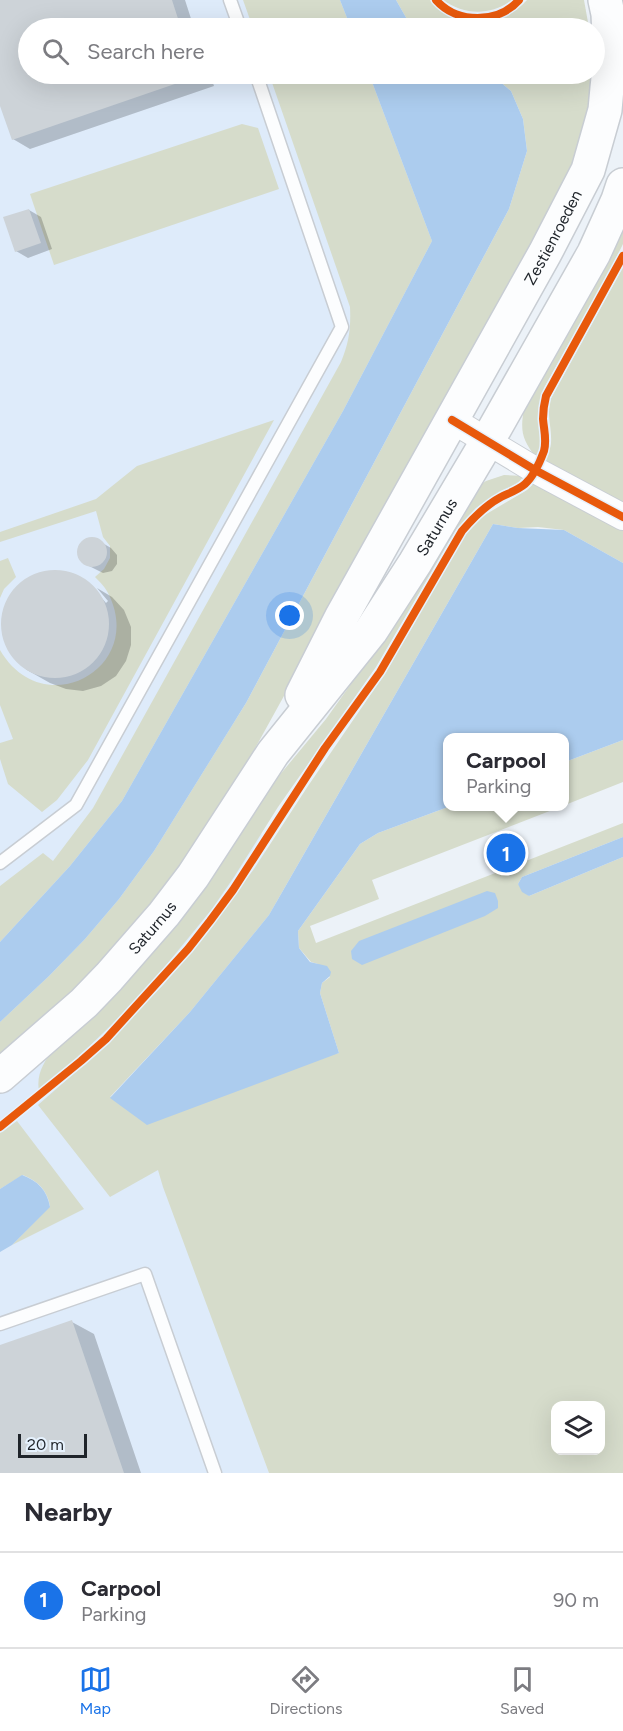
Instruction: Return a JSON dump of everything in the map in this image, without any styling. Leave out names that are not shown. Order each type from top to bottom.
[{"type":"main road","name":"Zestienroeden","points":[[452,420],[545,253],[588,170],[605,110],[609,69],[608,14],[605,0]]},
{"type":"main road","points":[[487,442],[594,253],[623,185]]},
{"type":"main road","name":"Saturnus","points":[[273,753],[342,616],[452,420]]},
{"type":"main road","name":"Saturnus","points":[[0,1076],[84,1004],[142,940],[193,876],[273,753],[371,631],[415,563],[487,442]]},
{"type":"street","points":[[452,420],[535,470],[623,517]]},
{"type":"lane","points":[[230,0],[236,18]]},
{"type":"lane","points":[[0,863],[76,805],[342,327],[259,84]]},
{"type":"lane","points":[[0,1324],[145,1274],[215,1473]]},
{"type":"shaded area","points":[[0,0],[359,0],[365,18],[18,18],[18,84],[390,84],[448,244],[225,662],[285,944],[260,1448],[269,1473],[0,1473]]},
{"type":"green space","points":[[243,0],[340,0],[347,18],[249,18]]},
{"type":"green space","points":[[396,0],[430,0],[455,18],[406,18]]},
{"type":"green space","points":[[443,0],[512,0],[495,9],[477,12],[460,9]]},
{"type":"green space","points":[[527,0],[584,0],[587,18],[501,18],[516,10]]},
{"type":"green space","points":[[272,84],[373,84],[432,241],[343,411],[122,801],[70,866],[0,942],[0,886],[43,853],[53,861],[93,808],[341,362],[350,329],[350,307]]},
{"type":"green space","points":[[503,84],[592,84],[586,129],[567,183],[236,783],[177,877],[81,987],[0,1060],[0,1022],[85,939],[119,899],[154,851],[246,703],[509,209],[527,151],[523,119],[511,91]]},
{"type":"green space","points":[[242,124],[258,128],[279,189],[54,265],[30,194]]},
{"type":"green space","points":[[623,220],[623,244],[544,388],[538,411],[540,448],[536,457],[523,434],[524,409]]},
{"type":"green space","points":[[623,267],[623,507],[544,462],[551,443],[549,411],[551,398]]},
{"type":"green space","points":[[274,420],[88,760],[57,800],[42,812],[8,784],[0,759],[0,743],[13,739],[0,705],[0,650],[19,672],[40,683],[63,685],[84,678],[102,664],[113,645],[116,622],[109,595],[95,577],[104,569],[110,558],[110,546],[103,537],[96,511],[0,542],[0,532],[96,499],[137,466]]},
{"type":"green space","points":[[504,475],[524,476],[518,483],[476,508],[456,530],[376,667],[278,807],[212,909],[131,1006],[39,1091],[40,1074],[54,1048],[326,719],[363,667],[477,487],[486,481]]},
{"type":"green space","points":[[535,482],[623,531],[623,563],[564,530],[538,527],[518,528],[493,524],[269,915],[190,1012],[110,1097],[339,1053],[320,993],[322,983],[330,977],[318,964],[311,962],[299,948],[298,931],[360,844],[378,833],[443,809],[443,811],[550,811],[372,880],[379,899],[310,926],[316,943],[623,823],[623,837],[522,877],[518,884],[529,896],[623,857],[623,1473],[269,1473],[158,1170],[110,1197],[38,1105],[95,1055],[163,985],[189,955],[254,869],[386,672],[465,535],[483,516],[527,490]]},
{"type":"green space","points":[[8,558],[16,577],[4,589],[0,598],[0,561]]},
{"type":"green space","points":[[623,740],[623,782],[569,803],[569,760]]},
{"type":"green space","points":[[17,1121],[84,1209],[12,1245],[50,1206],[47,1195],[41,1187],[23,1175],[0,1189],[0,1133]]},
{"type":"water","points":[[340,0],[396,0],[406,18],[347,18]]},
{"type":"water","points":[[373,84],[503,84],[511,91],[523,119],[527,151],[509,209],[246,703],[154,851],[119,899],[85,939],[0,1022],[0,942],[70,866],[122,801],[343,411],[432,241]]},
{"type":"water","points":[[493,524],[518,528],[564,530],[623,563],[623,740],[569,760],[569,733],[443,733],[443,809],[378,833],[360,844],[298,931],[299,948],[310,962],[327,966],[331,972],[322,983],[320,993],[339,1053],[147,1125],[110,1098],[190,1012],[269,915]]},
{"type":"water","points":[[623,837],[623,857],[529,896],[522,892],[518,884],[522,877]]},
{"type":"water","points":[[487,891],[495,893],[498,908],[485,916],[362,965],[352,959],[351,951],[359,941]]},
{"type":"water","points":[[22,1175],[41,1187],[50,1207],[12,1245],[0,1252],[0,1189]]},
{"type":"building","points":[[0,0],[172,0],[178,18],[18,18],[18,84],[175,84],[12,140],[0,106]]},
{"type":"building","points":[[29,209],[41,243],[15,252],[3,217]]},
{"type":"building","points":[[92,537],[103,541],[107,552],[103,563],[92,567],[81,563],[77,552],[81,541]]},
{"type":"building","points":[[55,570],[76,574],[93,586],[105,603],[109,624],[105,645],[93,662],[76,674],[55,678],[34,674],[17,662],[5,645],[1,624],[5,603],[17,586],[34,574]]},
{"type":"building","points":[[72,1320],[124,1473],[0,1473],[0,1345]]},
{"type":"cycle path","points":[[436,0],[455,14],[478,18],[500,14],[519,0]]},
{"type":"cycle path","points":[[0,1127],[106,1039],[188,949],[233,890],[325,748],[380,672],[462,531],[485,508],[522,486],[531,477],[545,447],[543,416],[546,396],[623,256]]},
{"type":"cycle path","points":[[452,420],[535,470],[623,517]]},
{"type":"place","name":"Carpool","points":[[506,853]]}]
